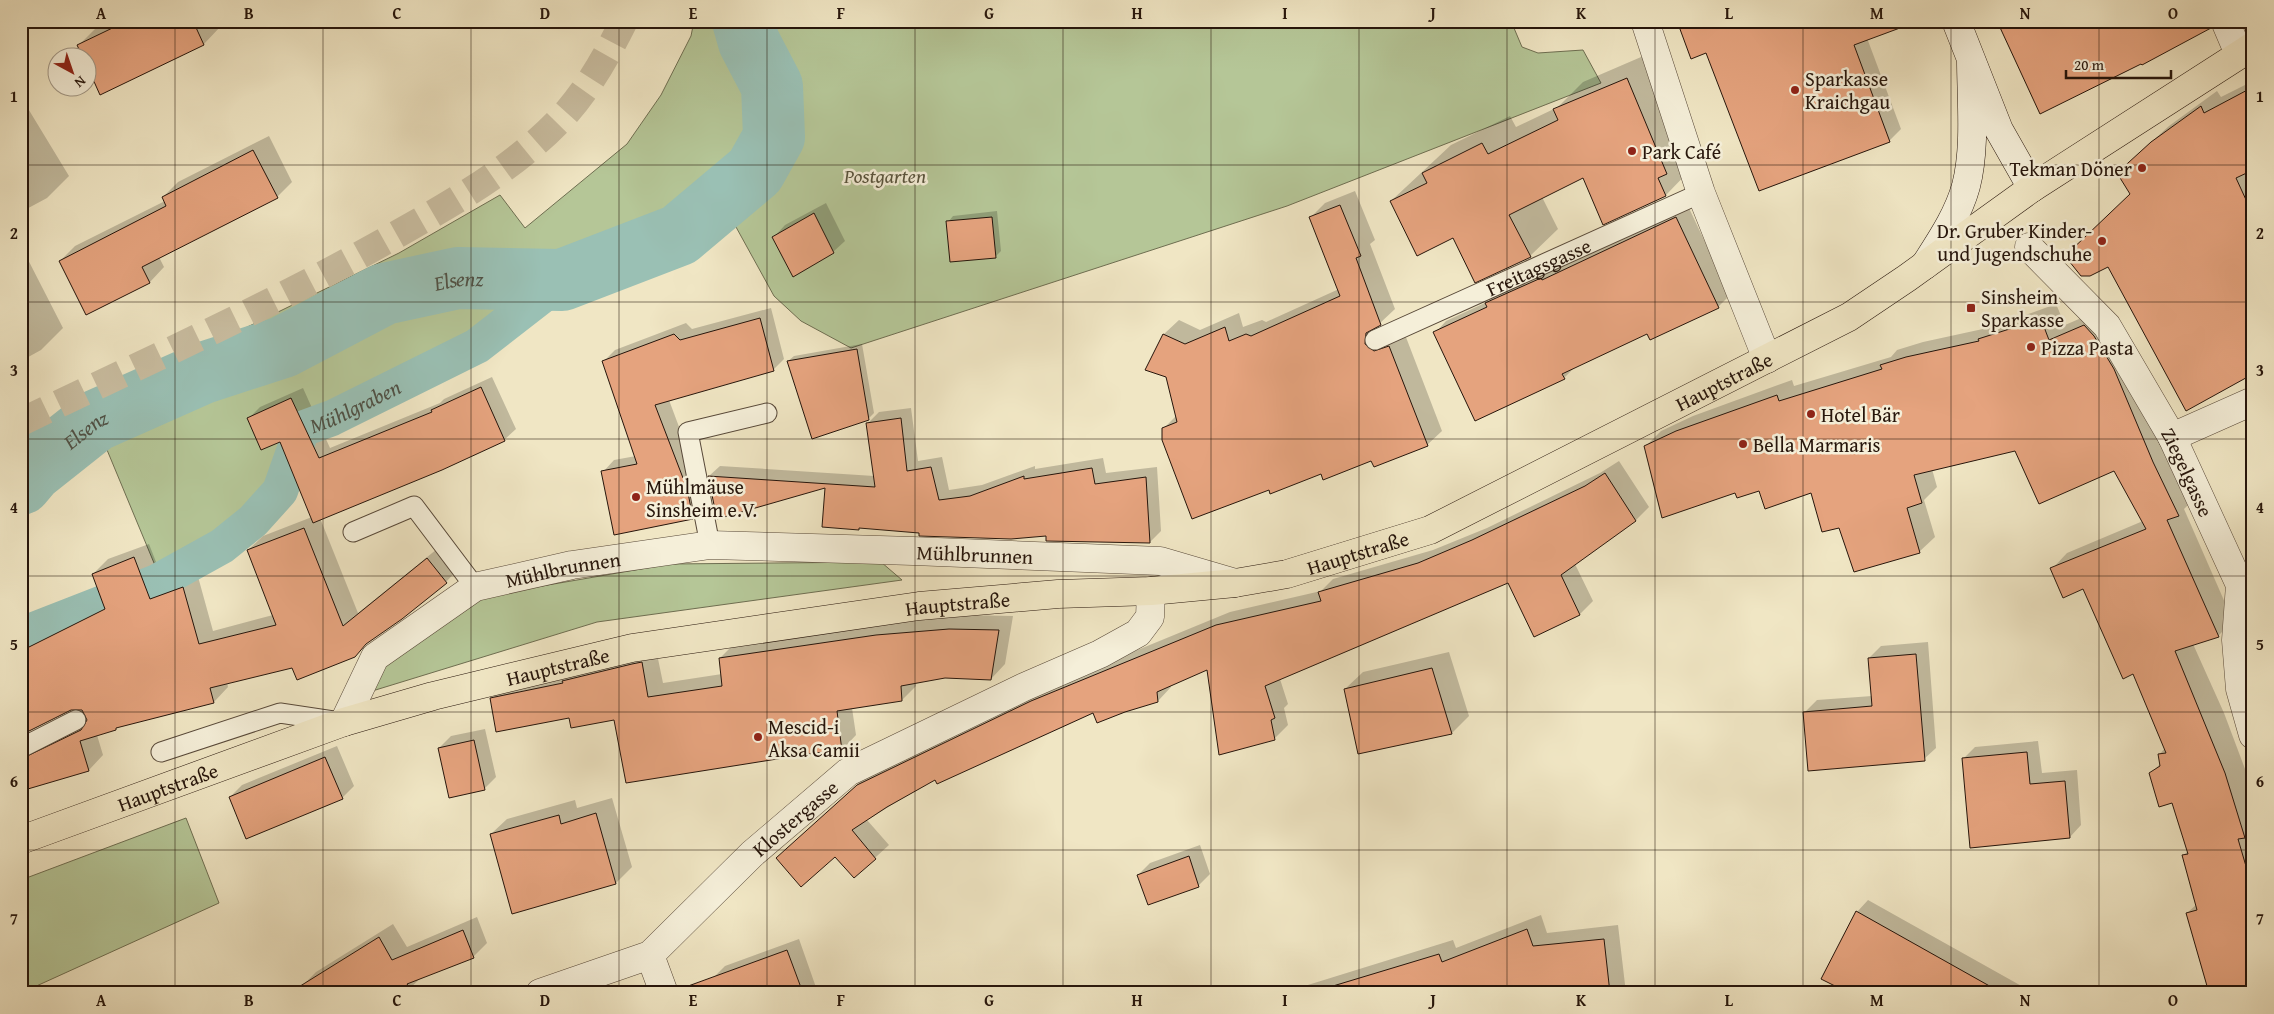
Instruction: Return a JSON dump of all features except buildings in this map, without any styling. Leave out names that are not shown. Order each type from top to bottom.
[{"type":"main road","name":"Hauptstraße","points":[[21,840],[344,722],[433,696],[641,647],[919,606],[1058,594],[1151,591],[1235,583],[1287,574],[1430,530],[1849,317],[2032,188],[2246,50]]},
{"type":"street","points":[[1644,21],[1701,192],[1767,360]]},
{"type":"street","points":[[1956,21],[1999,130],[2032,188]]},
{"type":"street","points":[[2225,21],[2246,50]]},
{"type":"street","points":[[1925,265],[1956,212],[1966,186],[1971,138],[1971,60]]},
{"type":"street","name":"Ziegelgasse","points":[[2029,247],[2107,326],[2172,437],[2240,585],[2236,649],[2240,689],[2253,735]]},
{"type":"street","points":[[2172,437],[2253,401]]},
{"type":"street","name":"Mühlbrunnen","points":[[344,722],[375,657],[474,587],[572,565],[710,545],[1078,556],[1160,561],[1235,583]]},
{"type":"street","name":"Klostergasse","points":[[540,993],[650,955],[752,854],[848,772],[1024,687],[1100,654],[1138,633],[1150,616],[1151,591]]},
{"type":"street","points":[[650,955],[664,993]]},
{"type":"lane","name":"Freitagsgasse","points":[[1375,340],[1701,192]]},
{"type":"lane","points":[[710,545],[688,432],[767,413]]},
{"type":"lane","points":[[353,532],[414,506],[474,587]]},
{"type":"lane","name":"Hauptstraße","points":[[161,752],[280,713],[344,722]]},
{"type":"lane","points":[[21,748],[76,720]]},
{"type":"green space","name":"Postgarten","points":[[694,21],[1511,21],[1522,47],[1538,53],[1583,50],[1601,83],[1287,206],[851,348],[801,321],[774,296],[725,207],[667,259],[572,278],[486,350],[296,444],[289,493],[236,547],[164,587],[95,421],[32,471],[21,484],[21,435],[69,414],[399,253],[500,195],[525,228],[627,144],[661,95],[691,36]]},
{"type":"green space","points":[[881,562],[902,580],[597,622],[369,692],[379,661],[484,596],[670,564]]},
{"type":"green space","points":[[186,818],[219,903],[21,993],[21,880]]},
{"type":"waterway","name":"Elsenz","points":[[21,484],[32,471],[95,421],[203,373],[283,347],[384,294],[458,278],[562,280],[679,235],[755,171],[774,137],[772,86],[749,42],[743,21]]},
{"type":"waterway","name":"Mühlgraben","points":[[21,635],[157,582],[222,546],[253,521],[280,491],[302,429],[332,418],[477,346],[562,280]]},
{"type":"tunnel","points":[[21,422],[302,286],[417,223],[486,181],[529,148],[568,111],[599,68],[624,21]]},
{"type":"place","name":"Sparkasse Kraichgau","points":[[1795,90]]},
{"type":"place","name":"Park Café","points":[[1632,151]]},
{"type":"place","name":"Tekman Döner","points":[[2142,168]]},
{"type":"place","name":"Dr. Gruber Kinder- und Jugendschuhe","points":[[2102,241]]},
{"type":"place","name":"Sinsheim Sparkasse","points":[[1971,308]]},
{"type":"place","name":"Pizza Pasta","points":[[2031,347]]},
{"type":"place","name":"Hotel Bär","points":[[1811,414]]},
{"type":"place","name":"Bella Marmaris","points":[[1743,444]]},
{"type":"place","name":"Mühlmäuse Sinsheim e.V.","points":[[636,497]]},
{"type":"place","name":"Mescid-i Aksa Camii","points":[[758,737]]}]
